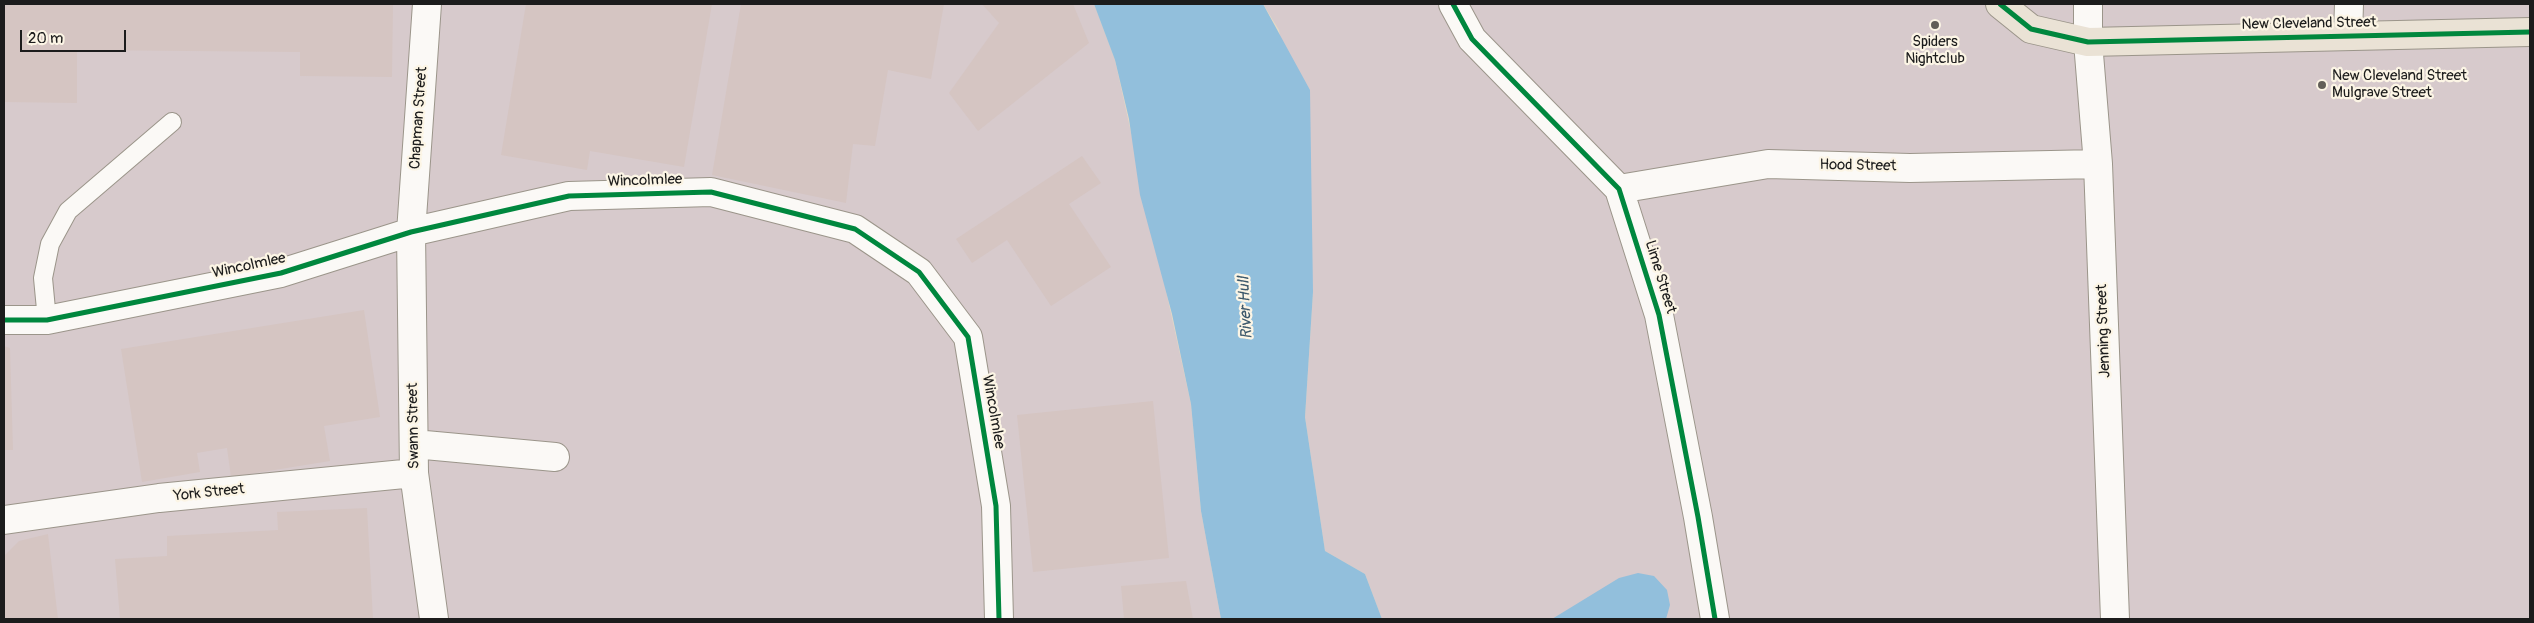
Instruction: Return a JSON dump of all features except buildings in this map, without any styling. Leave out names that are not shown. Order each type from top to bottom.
[{"type":"main road","name":"New Cleveland Street","points":[[2000,4],[2031,30],[2088,42],[2530,32]]},
{"type":"street","name":"Chapman Street","points":[[411,232],[427,4]]},
{"type":"street","name":"Lime Street","points":[[1453,4],[1472,39],[1619,190],[1659,315],[1698,517],[1715,619]]},
{"type":"street","name":"Jenning Street","points":[[2088,4],[2088,42],[2098,164],[2115,619]]},
{"type":"street","points":[[2348,35],[2349,4]]},
{"type":"street","name":"Hood Street","points":[[1619,190],[1768,164],[1910,168],[2098,164]]},
{"type":"street","name":"Wincolmlee","points":[[4,320],[47,320],[281,273],[411,232],[569,196],[711,192],[855,229],[920,272],[968,337],[996,506],[999,619]]},
{"type":"street","name":"Swann Street","points":[[411,232],[414,472],[434,619]]},
{"type":"street","points":[[414,444],[555,457]]},
{"type":"street","name":"York Street","points":[[4,520],[159,498],[414,472]]},
{"type":"lane","points":[[47,320],[43,278],[50,244],[68,211],[172,122]]},
{"type":"shaded area","points":[[4,4],[1094,4],[1115,60],[1191,404],[1201,511],[1221,619],[4,619]]},
{"type":"shaded area","points":[[1263,4],[2530,4],[2530,619],[1382,619],[1365,574],[1325,551],[1305,417],[1313,292],[1279,30]]},
{"type":"water","name":"River Hull","points":[[1094,4],[1263,4],[1310,90],[1313,292],[1305,417],[1325,551],[1365,574],[1382,619],[1221,619],[1201,511],[1191,404],[1172,314],[1140,195],[1129,119],[1115,60]]},
{"type":"water","points":[[1638,573],[1654,576],[1667,590],[1670,605],[1666,619],[1552,619],[1619,578]]},
{"type":"cycle path","points":[[1453,4],[1472,39],[1619,189],[1659,315],[1698,517],[1715,619]]},
{"type":"cycle path","points":[[2000,4],[2031,29],[2088,42],[2530,32]]},
{"type":"cycle path","points":[[4,320],[47,320],[281,273],[411,232],[569,196],[711,192],[855,229],[919,272],[968,337],[996,506],[999,619]]},
{"type":"place","name":"Spiders Nightclub","points":[[1935,25]]},
{"type":"place","name":"New Cleveland Street Mulgrave Street","points":[[2322,85]]}]
